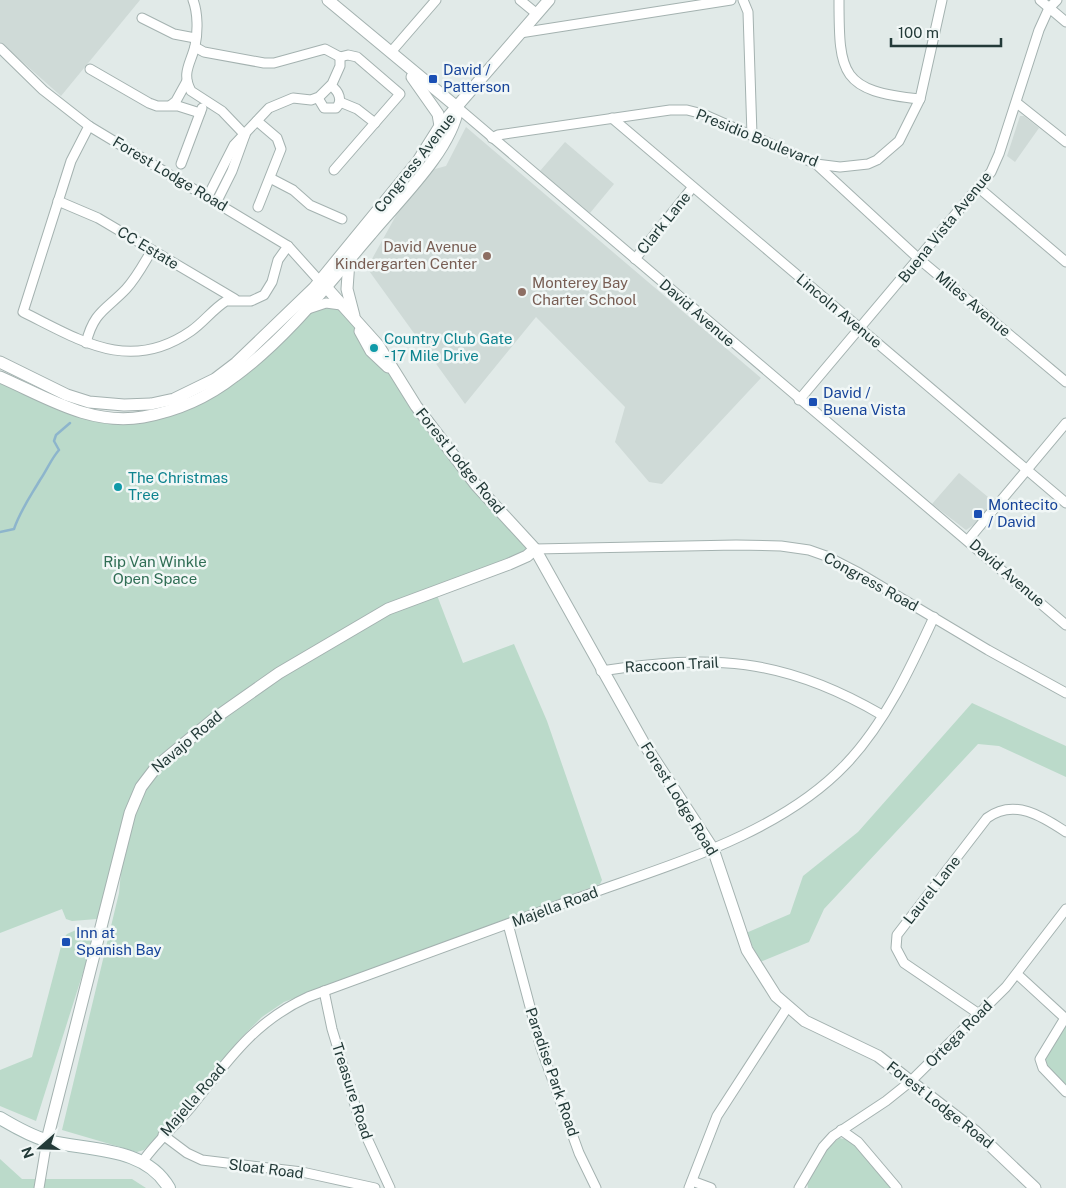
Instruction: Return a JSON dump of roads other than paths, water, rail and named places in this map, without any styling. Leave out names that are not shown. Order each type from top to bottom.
[{"type":"main road","points":[[0,1118],[46,1140],[106,1151],[143,1162],[158,1174],[168,1188]]},
{"type":"street","points":[[171,105],[176,101],[187,81],[188,63],[195,42],[196,12],[193,0]]},
{"type":"street","name":"David Avenue","points":[[328,0],[458,108],[799,400],[968,540],[1066,625]]},
{"type":"street","points":[[391,52],[436,0]]},
{"type":"street","points":[[520,0],[537,14]]},
{"type":"street","points":[[458,108],[549,0]]},
{"type":"street","points":[[520,33],[731,0]]},
{"type":"street","points":[[743,0],[748,12],[752,135]]},
{"type":"street","points":[[839,0],[843,62],[849,76],[859,84],[877,92],[920,99]]},
{"type":"street","name":"Presidio Boulevard","points":[[492,138],[498,135],[612,118],[670,110],[687,110],[703,114],[816,164],[840,167],[868,164],[877,160],[899,141],[920,99],[942,0]]},
{"type":"street","points":[[1040,0],[1066,22]]},
{"type":"street","name":"Buena Vista Avenue","points":[[799,400],[979,188],[995,164],[1017,103],[1039,30],[1049,8],[1056,0]]},
{"type":"street","points":[[142,18],[195,42],[204,52],[264,63],[284,60],[322,48],[340,57]]},
{"type":"street","name":"Forest Lodge Road","points":[[0,48],[43,90],[89,126],[217,201],[288,246],[323,284],[378,345],[416,406],[476,485],[535,549],[601,671],[643,742],[712,849],[747,950],[767,984],[786,1008],[805,1022],[878,1056],[911,1081],[976,1132],[1035,1188]]},
{"type":"street","points":[[334,170],[400,94],[356,57],[348,54],[340,57]]},
{"type":"street","points":[[208,196],[234,145],[269,108],[286,99],[296,97],[311,100],[318,98],[331,87],[340,66],[340,57]]},
{"type":"street","points":[[403,63],[438,114],[440,126]]},
{"type":"street","points":[[90,69],[149,103],[157,106],[171,105],[200,113]]},
{"type":"street","points":[[187,81],[191,90],[206,102],[222,111],[245,135]]},
{"type":"street","points":[[331,87],[337,92],[340,102]]},
{"type":"street","points":[[318,98],[327,110],[336,108],[340,102]]},
{"type":"street","points":[[180,164],[206,102]]},
{"type":"street","points":[[340,102],[357,108],[375,123]]},
{"type":"street","points":[[1017,103],[1066,142]]},
{"type":"street","name":"Congress Avenue","points":[[0,377],[77,412],[133,418],[162,413],[193,404],[236,376],[304,313],[323,284],[418,161],[440,126],[458,108]]},
{"type":"street","name":"Congress Avenue","points":[[0,362],[66,395],[89,402],[124,405],[151,404],[174,399],[215,379],[236,363],[350,259],[433,161],[456,121],[458,108]]},
{"type":"street","name":"Lincoln Avenue","points":[[612,118],[692,188],[861,328],[1066,503]]},
{"type":"street","points":[[257,121],[280,144],[281,155],[258,207]]},
{"type":"street","points":[[89,126],[71,161],[23,312],[86,343],[117,351],[156,348],[190,332],[219,305],[235,299],[251,301],[264,295],[272,282],[278,260],[288,246]]},
{"type":"street","points":[[217,201],[232,171],[245,135]]},
{"type":"street","name":"Miles Avenue","points":[[816,164],[919,259],[1066,382]]},
{"type":"street","points":[[270,178],[293,190],[310,205],[342,219]]},
{"type":"street","name":"Clark Lane","points":[[635,259],[692,188]]},
{"type":"street","points":[[979,188],[1066,262]]},
{"type":"street","name":"CC Estate","points":[[58,201],[98,218],[235,299]]},
{"type":"street","points":[[86,343],[89,331],[101,310],[127,288],[152,250]]},
{"type":"street","points":[[350,259],[347,289],[358,324]]},
{"type":"street","points":[[304,313],[318,304],[341,305]]},
{"type":"street","points":[[968,540],[1066,423]]},
{"type":"street","name":"Congress Road","points":[[535,549],[736,545],[795,547],[818,553],[840,563],[934,616],[988,650],[1066,693]]},
{"type":"street","name":"Navajo Road","points":[[46,1140],[130,813],[135,798],[147,777],[214,718],[252,690],[326,644],[388,609],[509,564],[527,556],[535,549]]},
{"type":"street","name":"Majella Road","points":[[143,1162],[164,1135],[187,1112],[249,1035],[280,1010],[324,991],[712,849],[764,825],[820,788],[846,764],[882,715],[904,681],[934,616]]},
{"type":"street","name":"Raccoon Trail","points":[[601,671],[693,661],[747,664],[788,672],[828,686],[882,715]]},
{"type":"street","name":"Laurel Lane","points":[[979,1014],[904,963],[896,948],[897,934],[993,814],[1010,809],[1031,812],[1066,832]]},
{"type":"street","name":"Ortega Road","points":[[799,1188],[823,1147],[842,1130],[886,1101],[911,1081],[1017,974],[1066,911]]},
{"type":"street","name":"Paradise Park Road","points":[[508,924],[540,1048],[579,1153],[596,1188]]},
{"type":"street","points":[[1017,974],[1066,1018],[1040,1059],[1043,1068],[1066,1092]]},
{"type":"street","name":"Treasure Road","points":[[324,991],[332,1029],[361,1125],[390,1188]]},
{"type":"street","points":[[711,1188],[690,1184],[717,1116],[786,1008]]},
{"type":"street","points":[[842,1130],[858,1142],[897,1188]]},
{"type":"street","name":"Sloat Road","points":[[164,1135],[187,1153],[202,1160],[302,1172],[375,1188]]},
{"type":"street","points":[[39,1188],[46,1140]]},
{"type":"waterway","points":[[0,532],[14,529],[19,516],[59,450],[54,441],[56,435],[70,423]]},
{"type":"place","name":"David / Patterson","points":[[433,79]]},
{"type":"place","name":"David Avenue Kindergarten Center","points":[[487,256]]},
{"type":"place","name":"Monterey Bay Charter School","points":[[522,292]]},
{"type":"place","name":"Country Club Gate - 17 Mile Drive","points":[[374,348]]},
{"type":"place","name":"David / Buena Vista","points":[[813,402]]},
{"type":"place","name":"The Christmas Tree","points":[[118,487]]},
{"type":"place","name":"Montecito / David","points":[[978,514]]},
{"type":"place","name":"Inn at Spanish Bay","points":[[66,942]]},
{"type":"park label","name":"Rip Van Winkle Open Space","points":[[155,570]]}]
